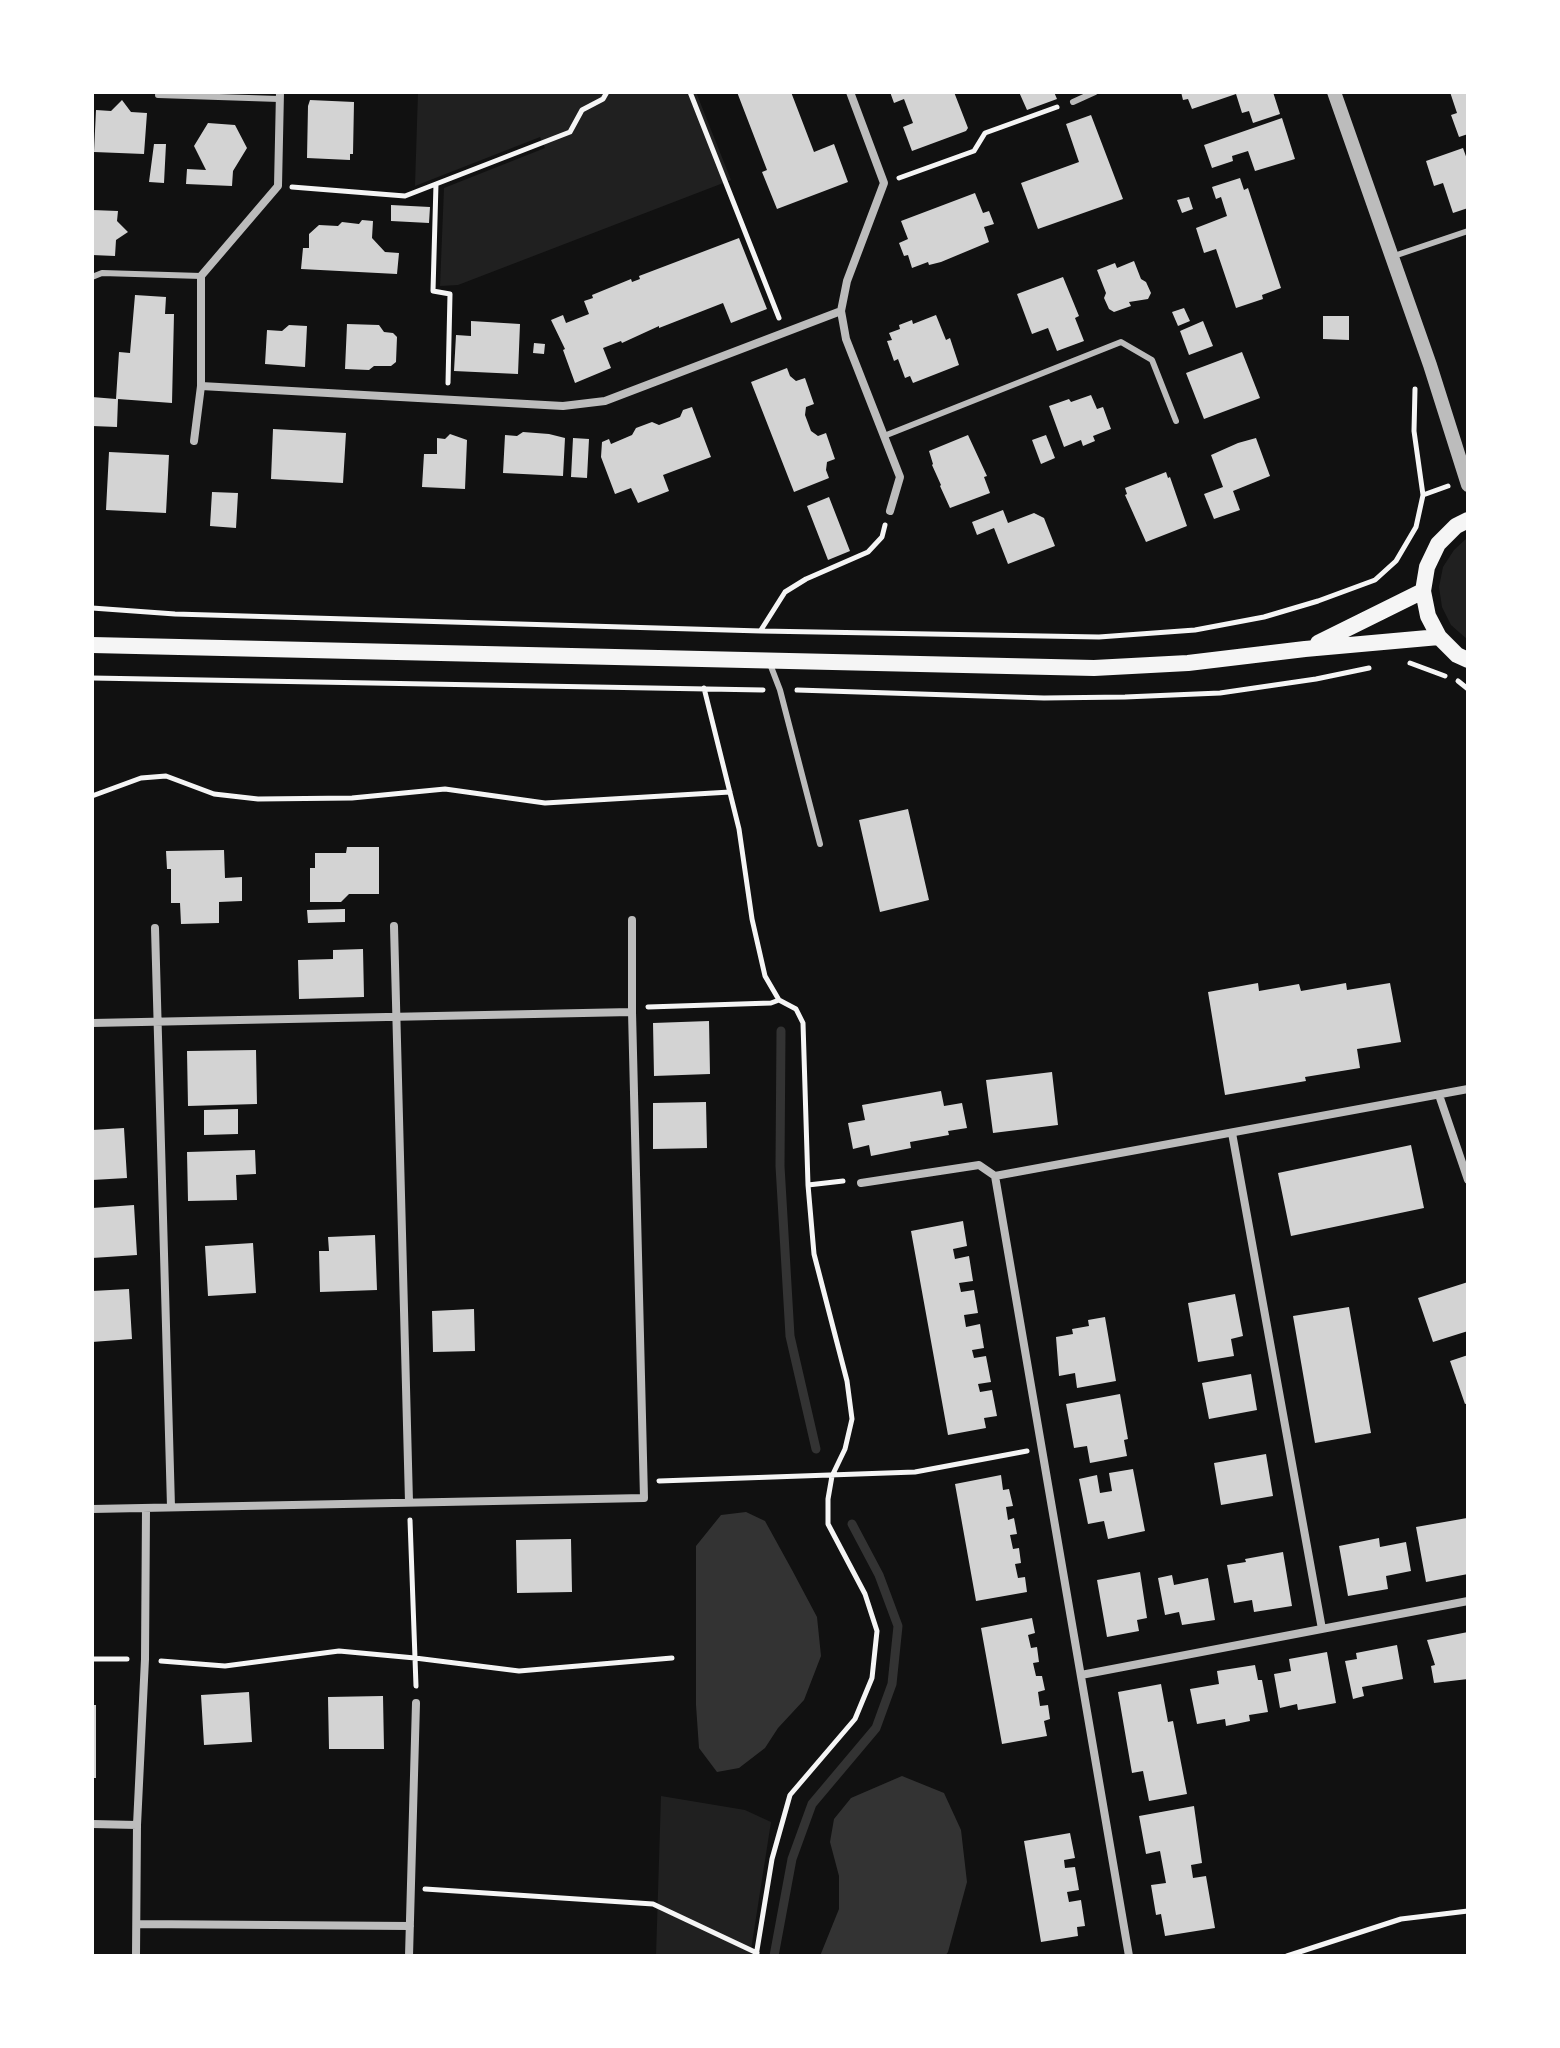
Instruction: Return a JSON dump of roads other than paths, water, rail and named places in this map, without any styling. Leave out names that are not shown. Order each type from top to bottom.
[{"type":"main road","points":[[1468,520],[1456,526],[1438,544],[1427,567],[1423,591],[1428,616],[1439,637],[1457,655],[1468,660]]},
{"type":"main road","points":[[1305,649],[1423,591]]},
{"type":"main road","points":[[92,645],[1094,668],[1188,663],[1439,637]]},
{"type":"street","points":[[850,92],[884,183],[847,281],[841,311],[846,339],[900,477],[890,511]]},
{"type":"street","points":[[1334,92],[1430,365],[1468,485]]},
{"type":"street","points":[[194,441],[201,386],[201,276],[278,186],[280,96]]},
{"type":"street","points":[[201,386],[563,406],[605,401],[841,311]]},
{"type":"street","points":[[92,1509],[644,1498],[632,920]]},
{"type":"street","points":[[394,926],[399,1019],[409,1502]]},
{"type":"street","points":[[155,928],[160,1022],[171,1507]]},
{"type":"street","points":[[92,1023],[632,1012]]},
{"type":"street","points":[[861,1183],[979,1165],[995,1176],[1468,1089]]},
{"type":"street","points":[[1439,1095],[1468,1180]]},
{"type":"street","points":[[1232,1133],[1322,1629]]},
{"type":"street","points":[[995,1176],[1129,1956]]},
{"type":"street","points":[[136,1956],[146,1509]]},
{"type":"street","points":[[1081,1675],[1468,1601]]},
{"type":"street","points":[[409,1956],[416,1703]]},
{"type":"street","points":[[92,1824],[137,1825]]},
{"type":"street","points":[[137,1924],[410,1926]]},
{"type":"lane","points":[[1073,102],[1095,92]]},
{"type":"lane","points":[[158,95],[280,96]]},
{"type":"lane","points":[[1391,257],[1468,231]]},
{"type":"lane","points":[[92,277],[102,273],[201,276]]},
{"type":"lane","points":[[884,436],[1121,342],[1152,360],[1176,421]]},
{"type":"lane","points":[[769,660],[780,690],[820,844]]},
{"type":"waterway","points":[[781,1031],[780,1166],[790,1336],[816,1449]]},
{"type":"waterway","points":[[774,1956],[792,1859],[812,1804],[876,1728],[892,1684],[898,1626],[879,1575],[852,1524]]}]
